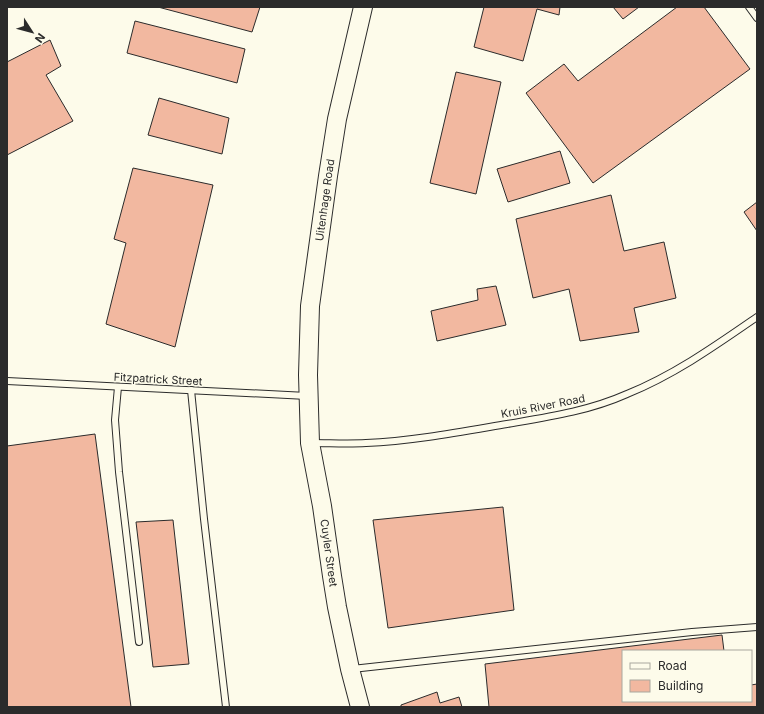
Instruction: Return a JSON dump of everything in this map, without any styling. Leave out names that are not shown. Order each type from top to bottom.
[{"type":"main road","name":"Uitenhage Road","points":[[309,396],[308,368],[310,306],[337,119],[363,7]]},
{"type":"main road","name":"Cuyler Street","points":[[309,396],[310,443],[322,506],[333,584],[350,669],[360,707]]},
{"type":"lane","points":[[749,7],[757,18]]},
{"type":"lane","name":"Kruis River Road","points":[[310,443],[366,443],[432,437],[551,416],[586,408],[615,399],[657,381],[710,350],[757,317]]},
{"type":"lane","name":"Fitzpatrick Street","points":[[7,381],[309,396]]},
{"type":"lane","points":[[118,386],[115,420],[139,642]]},
{"type":"lane","points":[[191,390],[204,527],[226,707]]},
{"type":"lane","points":[[350,669],[757,627]]},
{"type":"building","points":[[158,7],[260,7],[252,32]]},
{"type":"building","points":[[484,7],[560,7],[559,15],[537,9],[523,61],[474,47]]},
{"type":"building","points":[[613,7],[639,7],[623,19]]},
{"type":"building","points":[[677,7],[704,7],[750,69],[593,183],[526,93],[564,64],[578,81]]},
{"type":"building","points":[[135,21],[245,49],[237,83],[127,53]]},
{"type":"building","points":[[50,40],[61,66],[46,75],[73,121],[7,155],[7,62]]},
{"type":"building","points":[[456,72],[501,82],[476,194],[430,183]]},
{"type":"building","points":[[159,98],[229,118],[222,154],[148,135]]},
{"type":"building","points":[[560,151],[570,183],[508,202],[497,169]]},
{"type":"building","points":[[133,168],[213,185],[175,347],[106,324],[126,243],[114,239]]},
{"type":"building","points":[[611,195],[624,251],[664,242],[676,298],[634,308],[639,332],[580,341],[569,289],[533,298],[516,219]]},
{"type":"building","points":[[757,202],[757,231],[744,212]]},
{"type":"building","points":[[496,286],[506,325],[437,341],[431,311],[478,300],[477,289]]},
{"type":"building","points":[[95,434],[131,707],[7,707],[7,446]]},
{"type":"building","points":[[503,507],[514,610],[388,628],[373,520]]},
{"type":"building","points":[[173,520],[189,664],[153,667],[136,522]]},
{"type":"building","points":[[722,635],[724,650],[622,650],[622,702],[752,702],[752,685],[757,684],[757,707],[489,707],[485,664]]},
{"type":"building","points":[[437,692],[440,703],[459,697],[462,707],[401,707],[401,705]]}]
